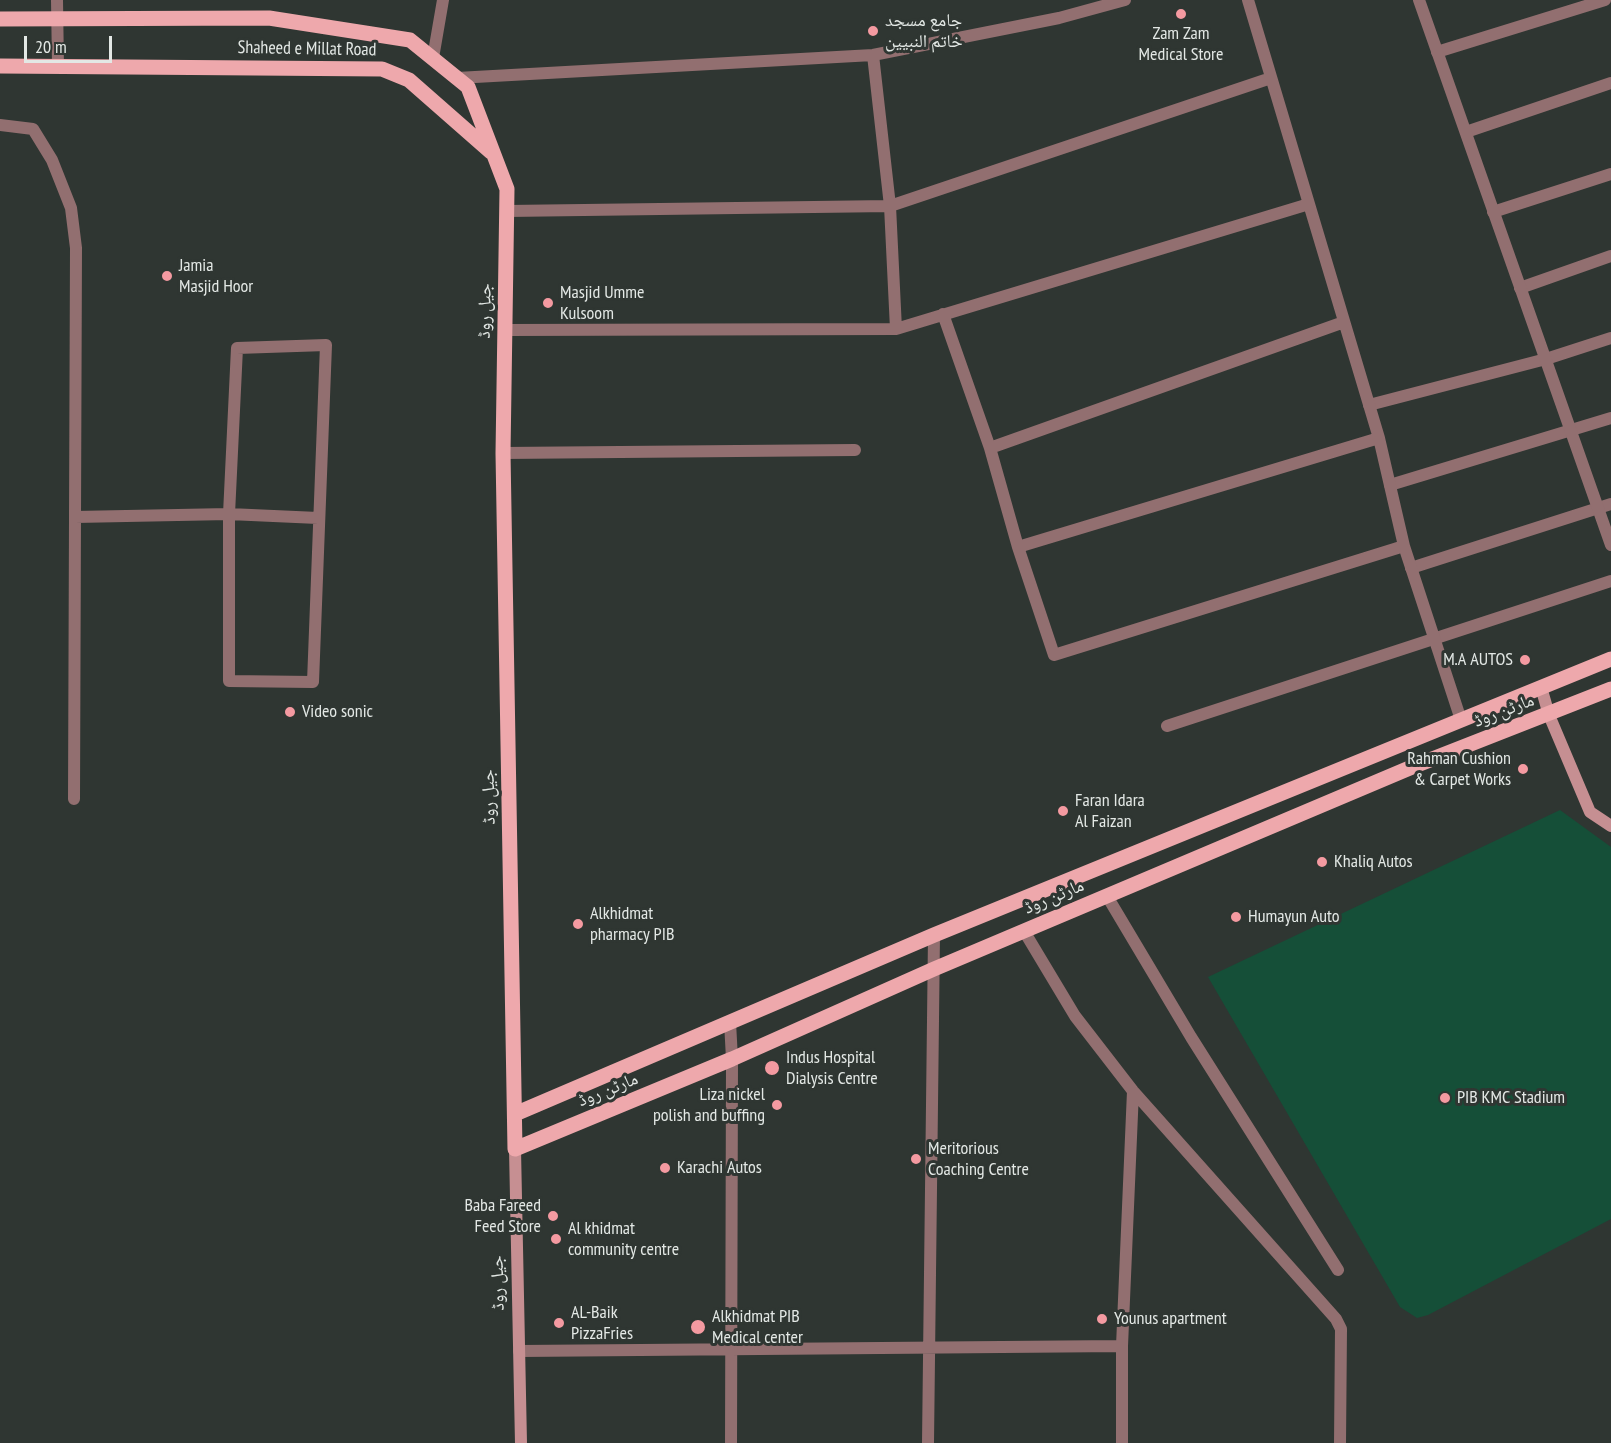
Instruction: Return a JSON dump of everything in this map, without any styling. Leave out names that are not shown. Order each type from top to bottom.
[{"type":"main road","name":"Shaheed e Millat Road","points":[[0,19],[269,18],[410,40],[468,87],[493,154]]},
{"type":"main road","name":"Shaheed e Millat Road","points":[[0,66],[382,69],[409,80],[493,154]]},
{"type":"main road","name":"جیل روڈ","points":[[493,154],[507,189],[503,453],[515,1149]]},
{"type":"main road","name":"مارٹن روڈ","points":[[515,1114],[934,935],[1611,659]]},
{"type":"main road","name":"مارٹن روڈ","points":[[515,1149],[732,1059],[934,969],[1412,767],[1611,689]]},
{"type":"street","points":[[57,0],[58,66]]},
{"type":"street","points":[[433,58],[443,0]]},
{"type":"street","points":[[457,78],[873,55],[1059,18],[1125,0]]},
{"type":"street","points":[[1248,0],[1379,438],[1404,546],[1461,720]]},
{"type":"street","points":[[1419,0],[1611,545]]},
{"type":"street","points":[[1437,52],[1605,0]]},
{"type":"street","points":[[873,55],[890,206],[896,329]]},
{"type":"street","points":[[507,211],[890,206],[1271,78]]},
{"type":"street","points":[[1466,132],[1611,83]]},
{"type":"street","points":[[0,125],[33,129],[52,160],[71,208],[76,248],[74,799]]},
{"type":"street","points":[[1493,212],[1611,174]]},
{"type":"street","points":[[505,330],[896,329],[1309,204]]},
{"type":"street","points":[[1520,288],[1611,256]]},
{"type":"street","points":[[943,314],[990,448],[1018,548],[1054,655],[1404,546]]},
{"type":"street","points":[[990,448],[1344,322]]},
{"type":"street","points":[[1369,405],[1546,359],[1611,338]]},
{"type":"street","points":[[326,345],[313,682],[228,681],[230,514],[237,348],[326,345]]},
{"type":"street","points":[[1390,485],[1611,418]]},
{"type":"street","points":[[1018,548],[1379,438]]},
{"type":"street","points":[[503,453],[855,450]]},
{"type":"street","points":[[1411,568],[1611,504]]},
{"type":"street","points":[[75,517],[230,514],[318,518]]},
{"type":"street","points":[[1167,726],[1611,581]]},
{"type":"street","points":[[1541,687],[1549,715],[1590,812],[1611,826]]},
{"type":"street","points":[[1107,896],[1191,1037],[1338,1270]]},
{"type":"street","points":[[1024,931],[1075,1016],[1133,1091],[1336,1319],[1341,1329],[1340,1443]]},
{"type":"street","points":[[928,1443],[934,935]]},
{"type":"street","points":[[730,1022],[732,1059],[731,1443]]},
{"type":"street","points":[[1122,1443],[1122,1346],[1133,1091]]},
{"type":"street","name":"جیل روڈ","points":[[515,1149],[521,1443]]},
{"type":"street","points":[[519,1351],[1122,1346]]},
{"type":"green space","name":"PIB KMC Stadium","points":[[1560,810],[1611,847],[1611,1219],[1428,1315],[1417,1318],[1400,1307],[1208,977]]},
{"type":"place","name":"Zam Zam Medical Store","points":[[1181,14]]},
{"type":"place","name":"جامع مسجد خاتم النبیین","points":[[873,31]]},
{"type":"place","name":"Jamia Masjid Hoor","points":[[167,276]]},
{"type":"place","name":"Masjid Umme Kulsoom","points":[[548,303]]},
{"type":"place","name":"M.A AUTOS","points":[[1525,660]]},
{"type":"place","name":"Video sonic","points":[[290,712]]},
{"type":"place","name":"Rahman Cushion & Carpet Works","points":[[1523,769]]},
{"type":"place","name":"Faran Idara Al Faizan","points":[[1063,811]]},
{"type":"place","name":"Khaliq Autos","points":[[1322,862]]},
{"type":"place","name":"Humayun Auto","points":[[1236,917]]},
{"type":"place","name":"Alkhidmat pharmacy PIB","points":[[578,924]]},
{"type":"place","name":"Indus Hospital Dialysis Centre","points":[[772,1068]]},
{"type":"place","name":"PIB KMC Stadium","points":[[1445,1098]]},
{"type":"place","name":"Liza nickel polish and buffing","points":[[777,1105]]},
{"type":"place","name":"Meritorious Coaching Centre","points":[[916,1159]]},
{"type":"place","name":"Karachi Autos","points":[[665,1168]]},
{"type":"place","name":"Baba Fareed Feed Store","points":[[553,1216]]},
{"type":"place","name":"Al khidmat community centre","points":[[556,1239]]},
{"type":"place","name":"Younus apartment","points":[[1102,1319]]},
{"type":"place","name":"AL-Baik PizzaFries","points":[[559,1323]]},
{"type":"place","name":"Alkhidmat PIB Medical center","points":[[698,1327]]}]
